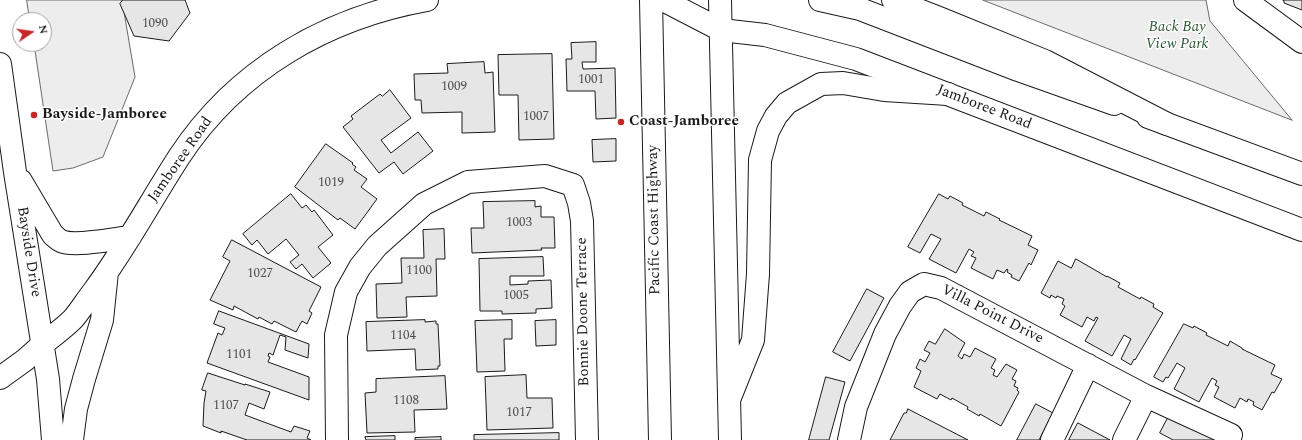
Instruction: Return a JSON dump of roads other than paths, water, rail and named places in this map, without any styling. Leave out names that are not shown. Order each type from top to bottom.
[{"type":"main road","name":"Jamboree Road","points":[[0,378],[25,360],[73,319],[130,237],[180,156],[206,120],[234,91],[266,65],[303,43],[337,26],[370,14],[427,0]]},
{"type":"main road","name":"Pacific Coast Highway","points":[[651,0],[660,440]]},
{"type":"main road","name":"Jamboree Road","points":[[663,0],[721,30],[765,35],[856,59],[1302,230]]},
{"type":"main road","points":[[720,0],[730,440]]},
{"type":"main road","points":[[820,0],[860,9],[1018,70],[1302,174]]},
{"type":"main road","points":[[893,0],[1045,61],[1167,124]]},
{"type":"main road","points":[[1245,0],[1302,42]]},
{"type":"main road","name":"Bayside Drive","points":[[0,64],[15,172],[48,379],[53,440]]},
{"type":"main road","points":[[729,400],[753,340],[758,274],[760,160],[768,131],[776,116],[787,103],[821,84],[843,83],[884,90],[948,94]]},
{"type":"main road","points":[[15,172],[53,235],[60,241],[79,243],[130,237]]},
{"type":"main road","name":"Bonnie Doone Terrace","points":[[337,440],[336,335],[346,292],[360,267],[377,246],[424,204],[468,182],[545,176],[573,185],[579,203],[582,221],[587,440]]},
{"type":"main road","points":[[72,440],[76,409],[102,320],[107,272]]},
{"type":"main road","name":"Villa Point Drive","points":[[850,440],[856,407],[884,334],[910,292],[924,284],[941,288],[1146,396],[1231,435]]},
{"type":"main road","points":[[1052,440],[1088,365]]},
{"type":"main road","points":[[1124,440],[1146,396]]},
{"type":"place","name":"Bayside-Jamboree","points":[[34,115]]},
{"type":"place","name":"Coast-Jamboree","points":[[621,122]]},
{"type":"park label","name":"Back Bay View Park","points":[[1177,36]]}]
